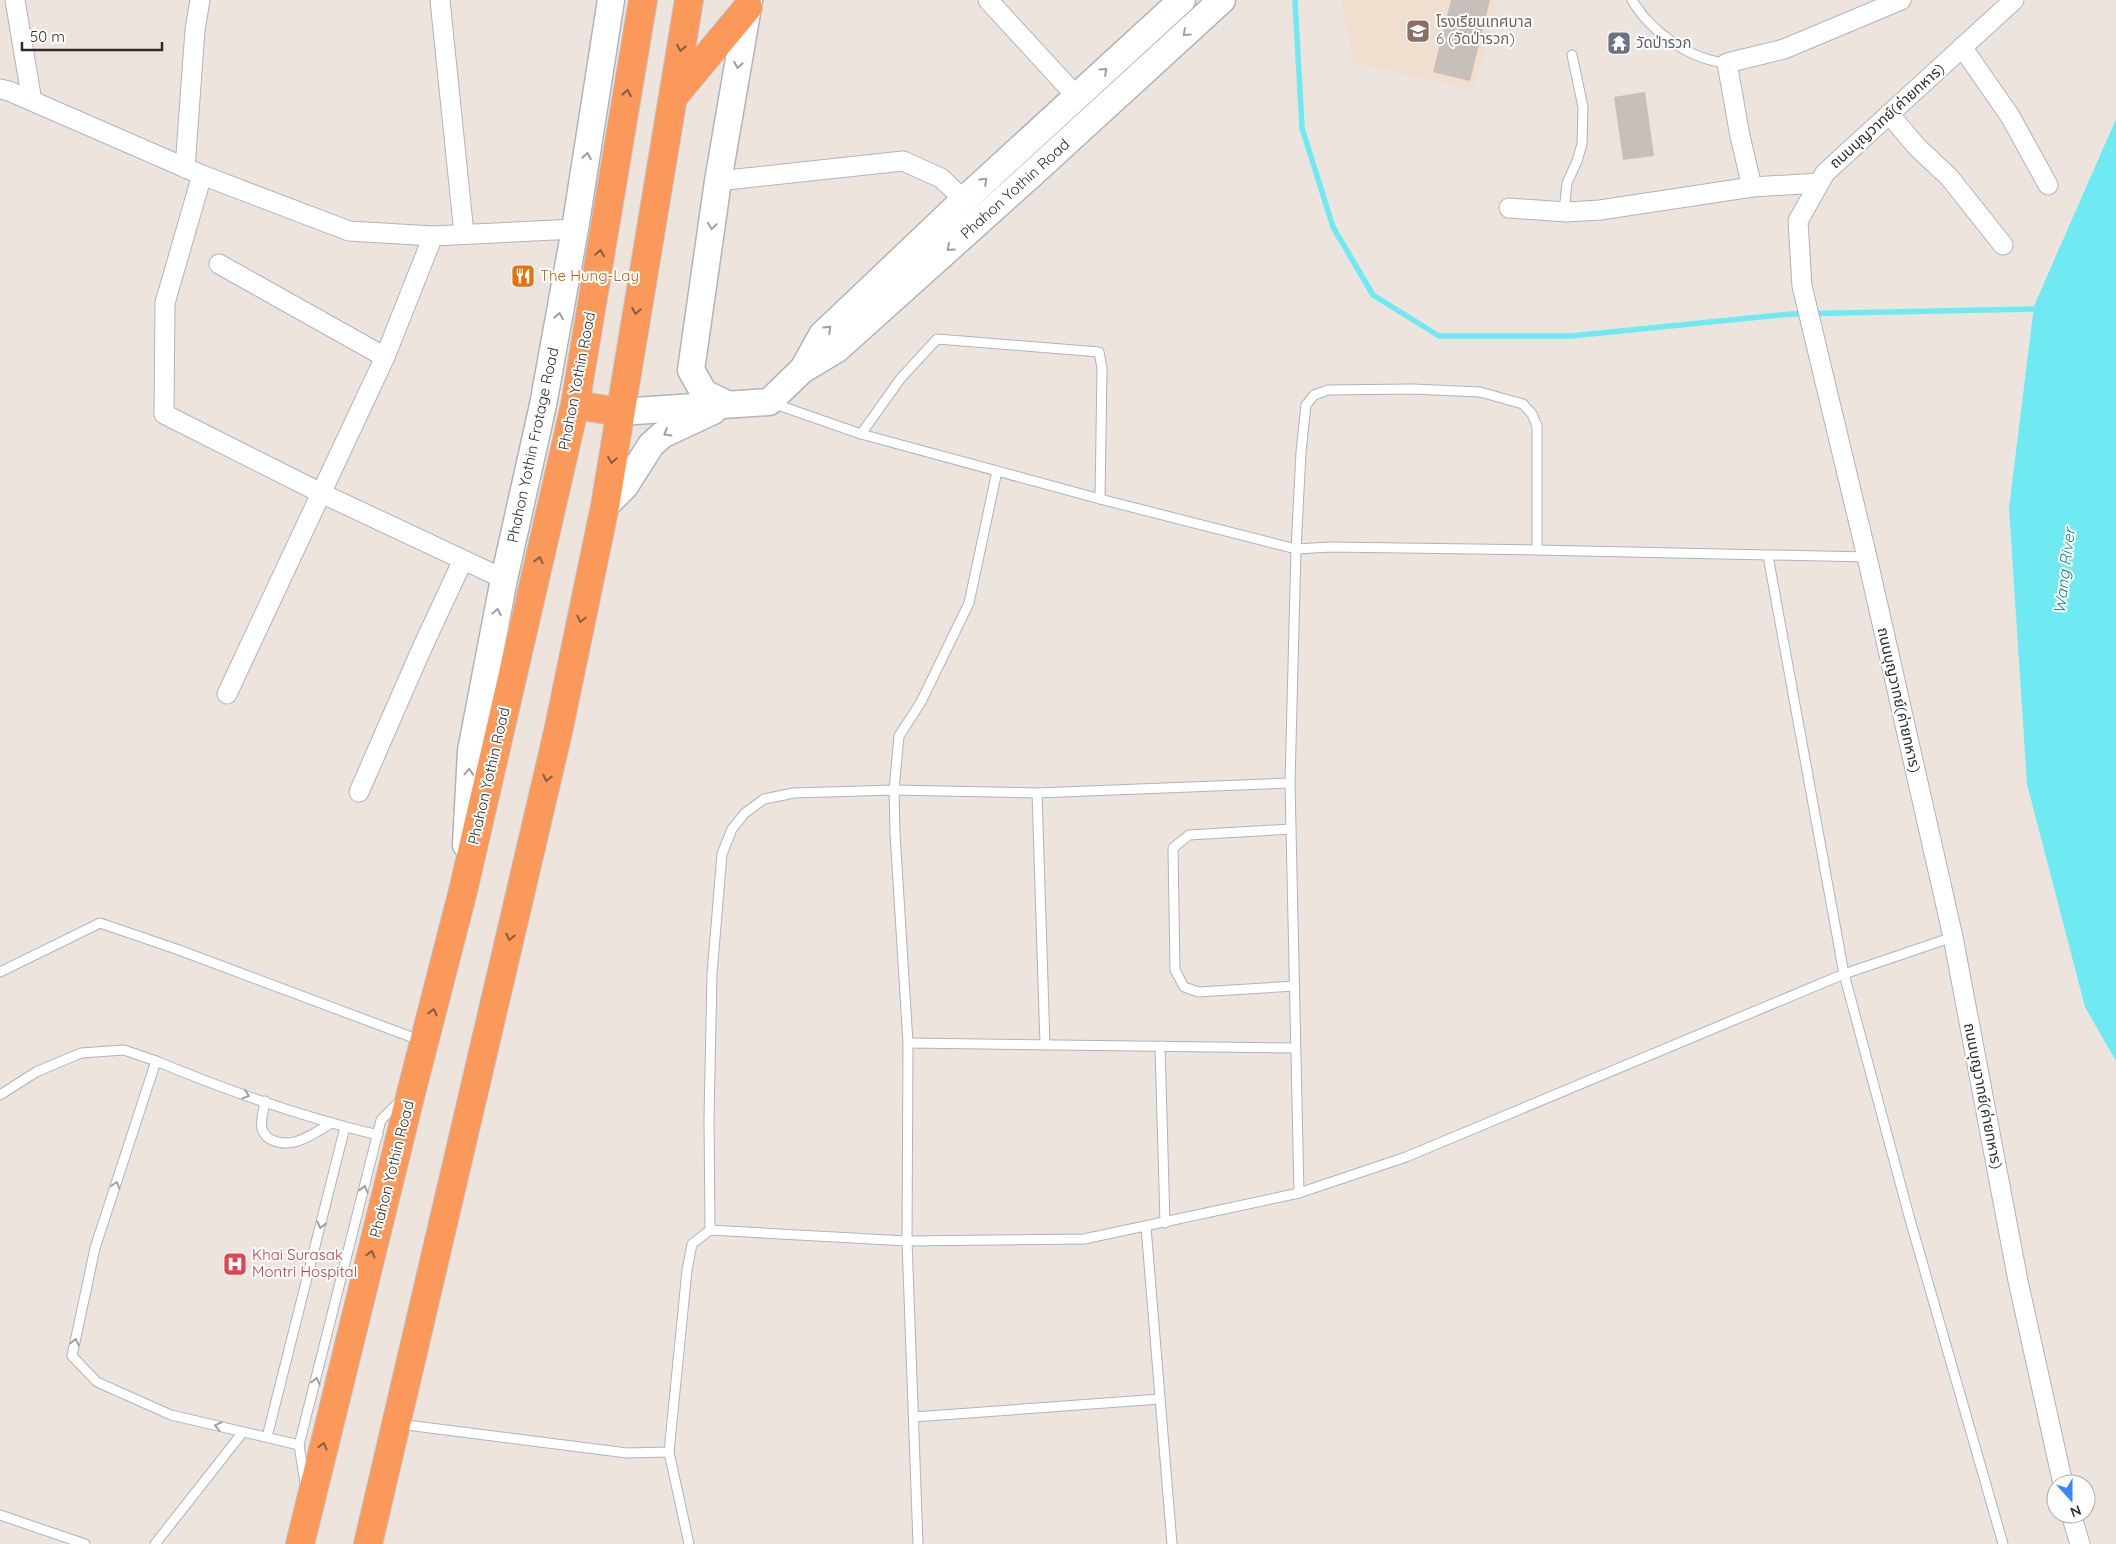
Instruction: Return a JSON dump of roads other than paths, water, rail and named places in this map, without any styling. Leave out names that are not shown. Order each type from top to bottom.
[{"type":"highway","name":"Phahon Yothin Road","points":[[300,1544],[412,1088],[463,891],[575,405],[643,0]]},
{"type":"highway","points":[[368,1544],[558,732],[605,506],[689,0]]},
{"type":"highway","points":[[672,98],[748,3]]},
{"type":"highway","points":[[575,405],[620,412]]},
{"type":"main road","name":"Phahon Yothin Frotage Road","points":[[463,891],[471,751],[504,579],[543,405],[575,229],[611,0]]},
{"type":"main road","name":"Phahon Yothin Road","points":[[802,370],[822,335],[964,200],[1182,0]]},
{"type":"main road","name":"Phahon Yothin Road","points":[[769,402],[802,370],[837,349],[1034,173],[1222,0]]},
{"type":"main road","points":[[727,404],[704,393],[691,370],[718,181],[748,3]]},
{"type":"main road","points":[[620,412],[769,402]]},
{"type":"main road","points":[[605,506],[625,486],[650,445],[679,427],[727,404]]},
{"type":"street","points":[[15,0],[32,101]]},
{"type":"street","points":[[200,0],[195,30],[194,172],[165,303],[164,414],[321,493],[504,579]]},
{"type":"street","points":[[440,0],[464,234]]},
{"type":"street","points":[[988,0],[1077,96]]},
{"type":"street","points":[[1752,186],[1740,136],[1727,63],[1784,49],[1901,0]]},
{"type":"street","name":"ถนนบุญวาทย์(ค่ายทหาร)","points":[[2014,0],[1824,173],[1798,220],[1802,286],[1867,557],[1954,937],[2018,1281],[2061,1474]]},
{"type":"street","points":[[1962,47],[2010,116],[2048,185]]},
{"type":"street","points":[[0,89],[32,101],[194,172],[349,231],[433,236],[575,229]]},
{"type":"street","points":[[1889,114],[1917,147],[1949,177],[2003,245]]},
{"type":"street","points":[[718,181],[903,161],[941,178],[964,200]]},
{"type":"street","points":[[1509,208],[1564,212],[1620,208],[1752,186],[1819,182]]},
{"type":"street","points":[[227,694],[385,357],[433,236]]},
{"type":"street","points":[[219,264],[385,357]]},
{"type":"street","points":[[359,792],[463,560]]},
{"type":"street","points":[[2074,1524],[2080,1544]]},
{"type":"lane","points":[[1632,0],[1640,13],[1667,38],[1701,57],[1714,62],[1727,63]]},
{"type":"lane","points":[[1564,212],[1566,191],[1570,175],[1580,153],[1583,134],[1584,107],[1572,55]]},
{"type":"lane","points":[[861,434],[901,378],[937,339],[1099,352],[1102,368],[1100,499]]},
{"type":"lane","points":[[1299,1192],[1290,783],[1296,549],[1301,452],[1306,405],[1314,394],[1328,390],[1413,389],[1480,392],[1523,404],[1532,414],[1537,426],[1537,550]]},
{"type":"lane","points":[[769,402],[861,434],[1100,499],[1296,549],[1331,547],[1867,557]]},
{"type":"lane","points":[[918,1544],[907,1241],[908,1043],[894,833],[894,790],[899,736],[921,702],[969,603],[996,471]]},
{"type":"lane","points":[[1768,556],[1844,974],[1909,1216],[2003,1544]]},
{"type":"lane","points":[[710,1230],[709,1119],[712,974],[722,854],[732,829],[745,813],[764,799],[794,792],[894,790],[1037,793],[1290,783]]},
{"type":"lane","points":[[1037,793],[1045,1044]]},
{"type":"lane","points":[[1291,830],[1189,835],[1172,848],[1174,970],[1184,987],[1200,992],[1295,986]]},
{"type":"lane","points":[[0,972],[100,922],[425,1042]]},
{"type":"lane","points":[[689,1544],[669,1452],[690,1252],[692,1244],[710,1230],[907,1241],[1084,1239],[1165,1223],[1299,1192],[1406,1157],[1844,974],[1954,937]]},
{"type":"lane","points":[[908,1043],[1296,1048]]},
{"type":"lane","points":[[1160,1046],[1165,1223]]},
{"type":"lane","points":[[0,1094],[36,1072],[81,1053],[124,1050],[200,1079],[330,1124],[378,1135]]},
{"type":"lane","points":[[156,1061],[95,1248],[72,1356],[97,1382],[171,1415],[299,1445]]},
{"type":"lane","points":[[308,1506],[299,1445],[381,1120],[412,1088]]},
{"type":"lane","points":[[265,1101],[262,1130],[267,1138],[277,1142],[291,1144],[306,1138],[330,1124]]},
{"type":"lane","points":[[267,1437],[346,1127]]},
{"type":"lane","points":[[1146,1227],[1172,1544]]},
{"type":"lane","points":[[914,1417],[1160,1399]]},
{"type":"lane","points":[[397,1424],[627,1454],[669,1452]]},
{"type":"lane","points":[[155,1544],[243,1432]]},
{"type":"lane","points":[[0,1515],[85,1544]]},
{"type":"water","name":"Wang River","points":[[2116,119],[2116,1061],[2085,1007],[2027,784],[2009,508],[2034,306]]},
{"type":"waterway","points":[[1295,0],[1302,128],[1333,227],[1373,295],[1439,336],[1571,336],[1791,314],[2040,309]]},
{"type":"place","name":"โรงเรียนเทศบาล 6 (วัดป่ารวก)","points":[[1418,31]]},
{"type":"place","name":"วัดป่ารวก","points":[[1619,43]]},
{"type":"place","name":"The Hung-Lay","points":[[523,276]]},
{"type":"place","name":"Khai Surasak Montri Hospital","points":[[235,1264]]}]
